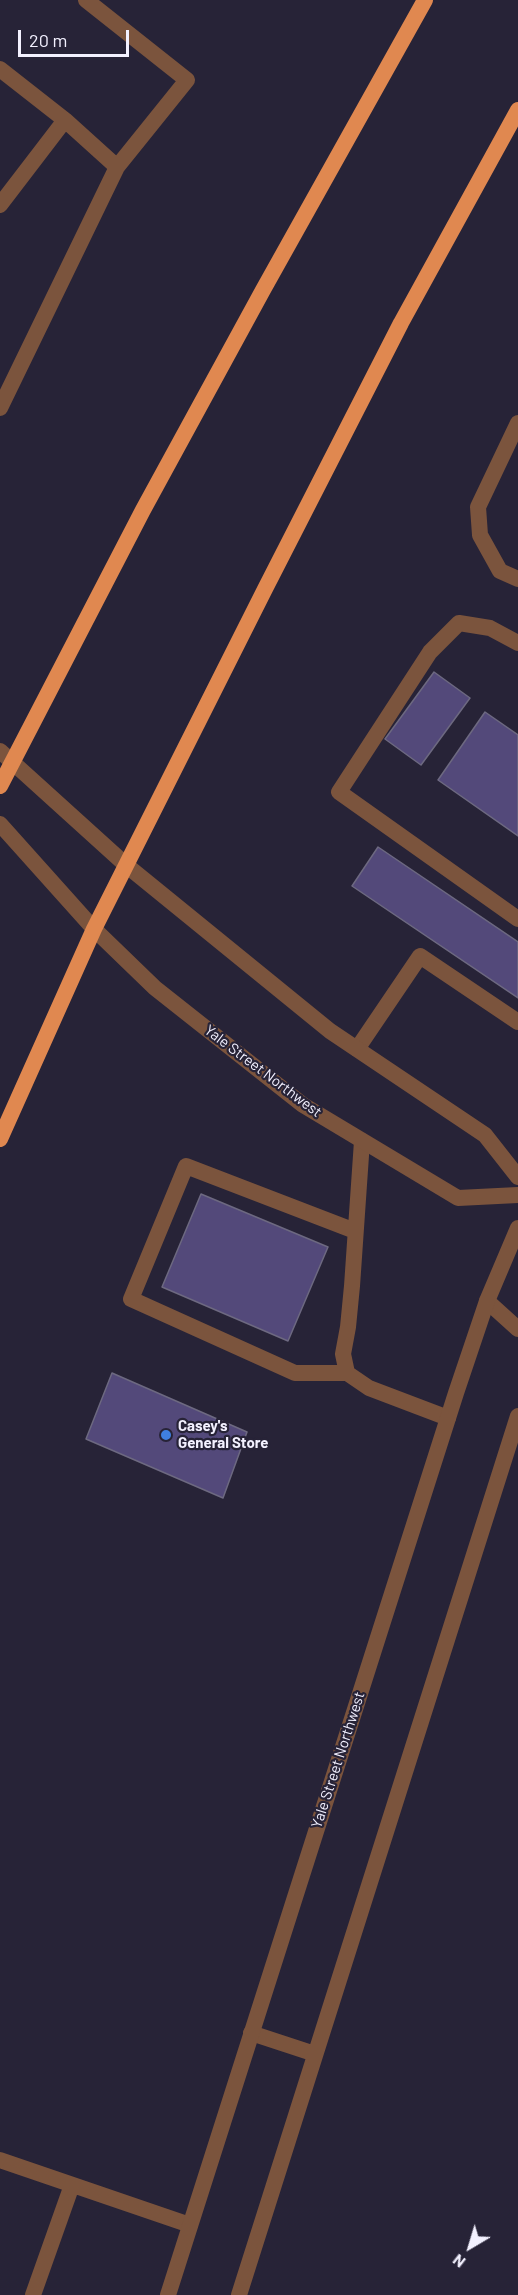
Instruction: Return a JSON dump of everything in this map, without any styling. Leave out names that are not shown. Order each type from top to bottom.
[{"type":"highway","points":[[0,786],[6,756],[262,290],[425,0]]},
{"type":"highway","points":[[0,1139],[94,929],[126,865],[396,334],[518,110]]},
{"type":"street","points":[[0,408],[117,167],[187,80],[86,0]]},
{"type":"street","points":[[0,69],[65,120],[117,167]]},
{"type":"street","points":[[0,205],[65,120]]},
{"type":"street","points":[[518,423],[478,507],[480,535],[500,571],[518,579]]},
{"type":"street","points":[[518,643],[490,628],[459,623],[430,652],[339,792],[518,919]]},
{"type":"street","points":[[6,756],[126,865],[330,1031],[485,1135],[518,1178]]},
{"type":"street","name":"Yale Street Northwest","points":[[0,824],[94,929],[155,988],[303,1105],[458,1198],[518,1195]]},
{"type":"street","points":[[357,1049],[420,956],[518,1022]]},
{"type":"street","points":[[347,1372],[343,1354],[348,1327],[362,1141]]},
{"type":"street","points":[[355,1231],[186,1166],[131,1299],[295,1373],[347,1372],[369,1388],[448,1418]]},
{"type":"street","name":"Yale Street Northwest","points":[[168,2295],[448,1418],[487,1301],[518,1228]]},
{"type":"street","points":[[487,1301],[518,1329]]},
{"type":"street","points":[[239,2295],[518,1416]]},
{"type":"street","points":[[250,2033],[315,2054]]},
{"type":"street","points":[[0,2160],[190,2225]]},
{"type":"street","points":[[33,2295],[72,2185]]},
{"type":"building","points":[[434,672],[470,698],[421,765],[385,739]]},
{"type":"building","points":[[485,712],[518,735],[518,836],[438,780]]},
{"type":"building","points":[[378,847],[518,942],[518,998],[352,886]]},
{"type":"building","points":[[201,1194],[328,1247],[288,1341],[162,1287]]},
{"type":"building","name":"Casey's General Store","points":[[112,1373],[247,1432],[223,1498],[86,1439]]},
{"type":"place","name":"Casey's General Store","points":[[166,1435]]}]
